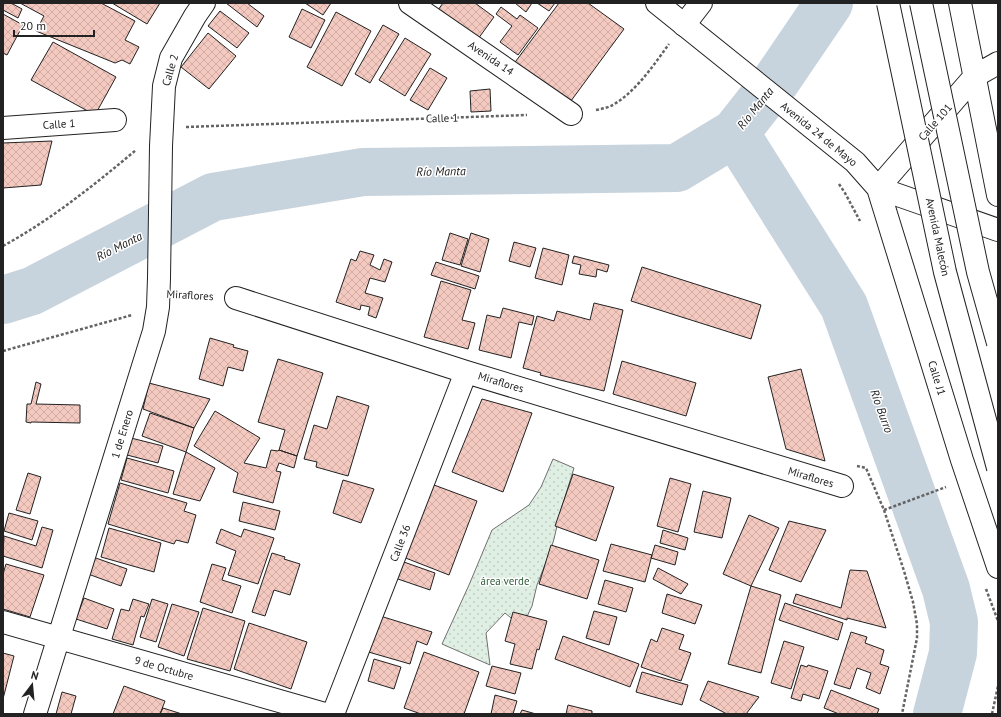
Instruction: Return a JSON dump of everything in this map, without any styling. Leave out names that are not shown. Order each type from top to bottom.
[{"type":"street","name":"Calle 2","points":[[161,137],[164,86],[171,58],[204,3]]},
{"type":"street","name":"Avenida 14","points":[[410,3],[571,114]]},
{"type":"street","name":"Avenida 24 de Mayo","points":[[657,3],[855,162],[878,188],[998,230]]},
{"type":"street","points":[[690,30],[701,3]]},
{"type":"street","name":"Avenida Malecón","points":[[888,3],[945,272],[998,468]]},
{"type":"street","points":[[921,3],[978,272],[998,343]]},
{"type":"street","points":[[960,3],[998,194]]},
{"type":"street","name":"Calle 101","points":[[878,188],[975,76],[998,63]]},
{"type":"street","name":"Calle 1","points":[[3,128],[114,120]]},
{"type":"street","name":"1 de Enero","points":[[35,714],[154,331],[158,293],[161,137]]},
{"type":"street","name":"Calle J1","points":[[878,188],[962,460],[998,567]]},
{"type":"street","name":"Miraflores","points":[[236,298],[466,372],[842,486]]},
{"type":"street","name":"Calle 36","points":[[334,714],[466,372]]},
{"type":"street","name":"9 de Octubre","points":[[3,622],[325,714]]},
{"type":"path","points":[[571,114],[589,112],[610,106],[626,96],[690,30]]},
{"type":"path","name":"Calle 1","points":[[161,137],[532,115]]},
{"type":"path","points":[[3,246],[47,220],[161,137]]},
{"type":"path","name":"Miraflores","points":[[3,351],[158,293],[236,298]]},
{"type":"path","points":[[842,486],[848,463],[866,468],[884,510],[911,596],[917,624],[918,638],[902,714]]},
{"type":"path","points":[[884,510],[948,486]]},
{"type":"path","points":[[992,714],[998,686]]},
{"type":"green space","name":"área verde","points":[[553,459],[574,468],[550,552],[537,585],[532,606],[522,627],[505,613],[486,633],[490,665],[442,644],[492,530],[529,505],[541,487]]},
{"type":"building","points":[[3,3],[11,3],[22,9],[18,18],[3,10]]},
{"type":"building","points":[[20,3],[101,3],[135,21],[125,40],[139,47],[130,64],[122,60],[115,63],[36,31],[44,16]]},
{"type":"building","points":[[112,3],[160,3],[147,24]]},
{"type":"building","points":[[226,3],[247,3],[264,16],[257,27]]},
{"type":"building","points":[[305,3],[331,3],[323,15]]},
{"type":"building","points":[[443,3],[475,3],[494,17],[478,39],[438,10]]},
{"type":"building","points":[[515,3],[532,3],[526,12]]},
{"type":"building","points":[[537,3],[555,3],[549,11]]},
{"type":"building","points":[[559,3],[588,3],[624,29],[565,109],[510,69]]},
{"type":"building","points":[[501,7],[517,19],[520,15],[538,28],[518,55],[500,42],[512,26],[496,14]]},
{"type":"building","points":[[302,9],[325,20],[311,48],[289,37]]},
{"type":"building","points":[[220,11],[249,33],[237,48],[208,26]]},
{"type":"building","points":[[336,12],[371,31],[342,86],[307,67]]},
{"type":"building","points":[[3,14],[23,25],[7,55],[3,53]]},
{"type":"building","points":[[383,25],[399,34],[370,83],[355,74]]},
{"type":"building","points":[[208,33],[236,56],[209,89],[181,67]]},
{"type":"building","points":[[405,38],[431,54],[405,96],[379,80]]},
{"type":"building","points":[[53,42],[116,77],[95,115],[31,80]]},
{"type":"building","points":[[430,68],[447,78],[428,110],[410,100]]},
{"type":"building","points":[[490,89],[491,111],[471,112],[470,91]]},
{"type":"building","points":[[52,141],[41,185],[3,188],[3,143]]},
{"type":"building","points":[[450,233],[468,239],[460,265],[442,260]]},
{"type":"building","points":[[471,233],[489,239],[480,272],[461,266]]},
{"type":"building","points":[[514,242],[536,248],[530,267],[509,261]]},
{"type":"building","points":[[543,248],[569,255],[562,285],[535,278]]},
{"type":"building","points":[[360,251],[374,255],[370,265],[380,270],[384,259],[392,262],[385,282],[370,278],[365,293],[383,298],[376,318],[368,315],[370,307],[361,305],[360,310],[336,302],[351,259],[356,261]]},
{"type":"building","points":[[574,256],[609,265],[607,272],[597,269],[596,277],[579,274],[581,265],[572,263]]},
{"type":"building","points":[[436,262],[479,276],[475,289],[431,275]]},
{"type":"building","points":[[642,267],[761,305],[751,339],[631,301]]},
{"type":"building","points":[[441,281],[471,290],[462,320],[475,323],[468,349],[424,337]]},
{"type":"building","points":[[594,303],[623,310],[604,391],[540,375],[541,373],[523,368],[537,316],[554,321],[557,311],[590,320]]},
{"type":"building","points":[[503,308],[534,316],[532,325],[519,322],[511,358],[479,350],[487,315],[500,318]]},
{"type":"building","points":[[210,338],[248,351],[243,371],[228,367],[223,386],[199,379]]},
{"type":"building","points":[[278,359],[323,373],[297,456],[279,450],[285,430],[258,422]]},
{"type":"building","points":[[622,361],[696,383],[686,416],[613,394]]},
{"type":"building","points":[[801,369],[825,461],[786,449],[768,377]]},
{"type":"building","points":[[36,382],[41,384],[36,404],[80,405],[80,423],[26,422],[27,404],[31,404]]},
{"type":"building","points":[[149,383],[210,399],[194,428],[143,409]]},
{"type":"building","points":[[337,396],[369,406],[348,476],[316,467],[317,462],[304,459],[314,425],[327,429]]},
{"type":"building","points":[[482,399],[532,413],[503,492],[452,472]]},
{"type":"building","points":[[215,411],[260,438],[244,463],[266,468],[271,450],[279,450],[297,456],[294,468],[279,463],[276,471],[281,472],[273,503],[233,492],[238,473],[194,446]]},
{"type":"building","points":[[150,413],[194,428],[186,452],[142,436]]},
{"type":"building","points":[[131,438],[163,446],[158,463],[127,455]]},
{"type":"building","points":[[186,452],[215,468],[200,501],[173,494]]},
{"type":"building","points":[[127,458],[174,471],[168,493],[121,480]]},
{"type":"building","points":[[28,473],[41,477],[30,514],[16,510]]},
{"type":"building","points":[[573,474],[614,487],[596,541],[555,526]]},
{"type":"building","points":[[670,478],[691,484],[678,532],[657,526]]},
{"type":"building","points":[[343,480],[374,489],[361,523],[333,513]]},
{"type":"building","points":[[426,482],[477,501],[449,575],[398,555]]},
{"type":"building","points":[[120,483],[187,503],[184,511],[196,515],[188,543],[176,540],[174,544],[108,524]]},
{"type":"building","points":[[703,491],[731,498],[722,538],[694,532]]},
{"type":"building","points":[[243,502],[280,511],[275,530],[239,521]]},
{"type":"building","points":[[9,513],[38,521],[32,540],[4,531]]},
{"type":"building","points":[[749,515],[779,528],[751,586],[723,574]]},
{"type":"building","points":[[789,521],[826,530],[801,582],[769,570]]},
{"type":"building","points":[[42,527],[53,530],[42,568],[3,556],[4,536],[36,546]]},
{"type":"building","points":[[109,528],[161,543],[154,572],[101,557]]},
{"type":"building","points":[[221,529],[241,537],[244,529],[274,538],[258,584],[228,575],[236,551],[216,543]]},
{"type":"building","points":[[663,530],[688,538],[685,550],[660,543]]},
{"type":"building","points":[[611,544],[652,555],[645,582],[603,571]]},
{"type":"building","points":[[551,545],[599,560],[587,599],[539,584]]},
{"type":"building","points":[[655,545],[678,552],[675,565],[651,558]]},
{"type":"building","points":[[272,553],[300,564],[290,595],[274,590],[265,616],[252,612]]},
{"type":"building","points":[[93,557],[127,569],[121,586],[88,574]]},
{"type":"building","points":[[401,561],[435,573],[430,590],[395,578]]},
{"type":"building","points":[[6,564],[44,575],[30,617],[3,609],[3,574]]},
{"type":"building","points":[[212,564],[226,568],[222,580],[241,586],[232,613],[200,602]]},
{"type":"building","points":[[658,568],[688,584],[681,594],[653,579]]},
{"type":"building","points":[[850,570],[867,571],[886,628],[847,618],[847,620],[793,603],[796,594],[841,608]]},
{"type":"building","points":[[605,580],[633,588],[626,612],[598,604]]},
{"type":"building","points":[[751,586],[781,595],[761,673],[728,664]]},
{"type":"building","points":[[667,594],[702,605],[695,624],[662,613]]},
{"type":"building","points":[[84,598],[114,609],[107,629],[76,619]]},
{"type":"building","points":[[133,599],[149,604],[144,617],[141,616],[133,645],[112,639],[121,609],[129,611]]},
{"type":"building","points":[[152,599],[168,604],[156,642],[140,637]]},
{"type":"building","points":[[785,603],[843,623],[838,640],[779,620]]},
{"type":"building","points":[[172,604],[199,612],[184,656],[158,647]]},
{"type":"building","points":[[203,608],[245,621],[230,671],[187,659]]},
{"type":"building","points":[[594,611],[617,617],[609,645],[586,638]]},
{"type":"building","points":[[513,612],[547,621],[532,669],[510,664],[515,644],[505,641]]},
{"type":"building","points":[[377,615],[432,632],[427,645],[417,641],[410,664],[365,651]]},
{"type":"building","points":[[249,623],[307,642],[291,689],[234,669]]},
{"type":"building","points":[[662,628],[684,635],[679,649],[691,653],[681,681],[641,667],[651,639],[657,642]]},
{"type":"building","points":[[851,632],[867,637],[865,643],[884,650],[880,664],[889,667],[880,694],[866,688],[871,673],[857,668],[850,689],[834,684]]},
{"type":"building","points":[[563,636],[639,664],[630,687],[555,659]]},
{"type":"building","points":[[784,641],[804,647],[791,689],[771,683]]},
{"type":"building","points":[[424,652],[479,672],[464,714],[421,714],[404,708]]},
{"type":"building","points":[[3,653],[14,656],[3,699]]},
{"type":"building","points":[[374,659],[401,667],[394,689],[368,681]]},
{"type":"building","points":[[801,665],[807,667],[808,665],[828,671],[819,699],[803,694],[801,701],[791,698]]},
{"type":"building","points":[[492,666],[521,673],[515,694],[486,686]]},
{"type":"building","points":[[642,672],[688,685],[682,705],[636,692]]},
{"type":"building","points":[[708,681],[759,697],[746,714],[727,714],[700,700]]},
{"type":"building","points":[[124,686],[165,701],[160,714],[113,714]]},
{"type":"building","points":[[831,690],[879,709],[877,714],[839,714],[824,708]]},
{"type":"building","points":[[62,692],[76,696],[71,714],[56,714]]},
{"type":"building","points":[[495,695],[517,701],[513,714],[491,714]]},
{"type":"building","points":[[568,705],[592,711],[592,714],[566,714]]},
{"type":"building","points":[[163,708],[182,714],[160,714]]},
{"type":"building","points":[[522,710],[536,714],[520,714]]},
{"type":"waterway","name":"Río Manta","points":[[3,300],[32,291],[213,197],[363,172],[677,168],[735,133],[776,81],[829,3]]},
{"type":"waterway","name":"Río Burro","points":[[735,133],[844,306],[946,589],[954,622],[953,653],[937,714]]}]
